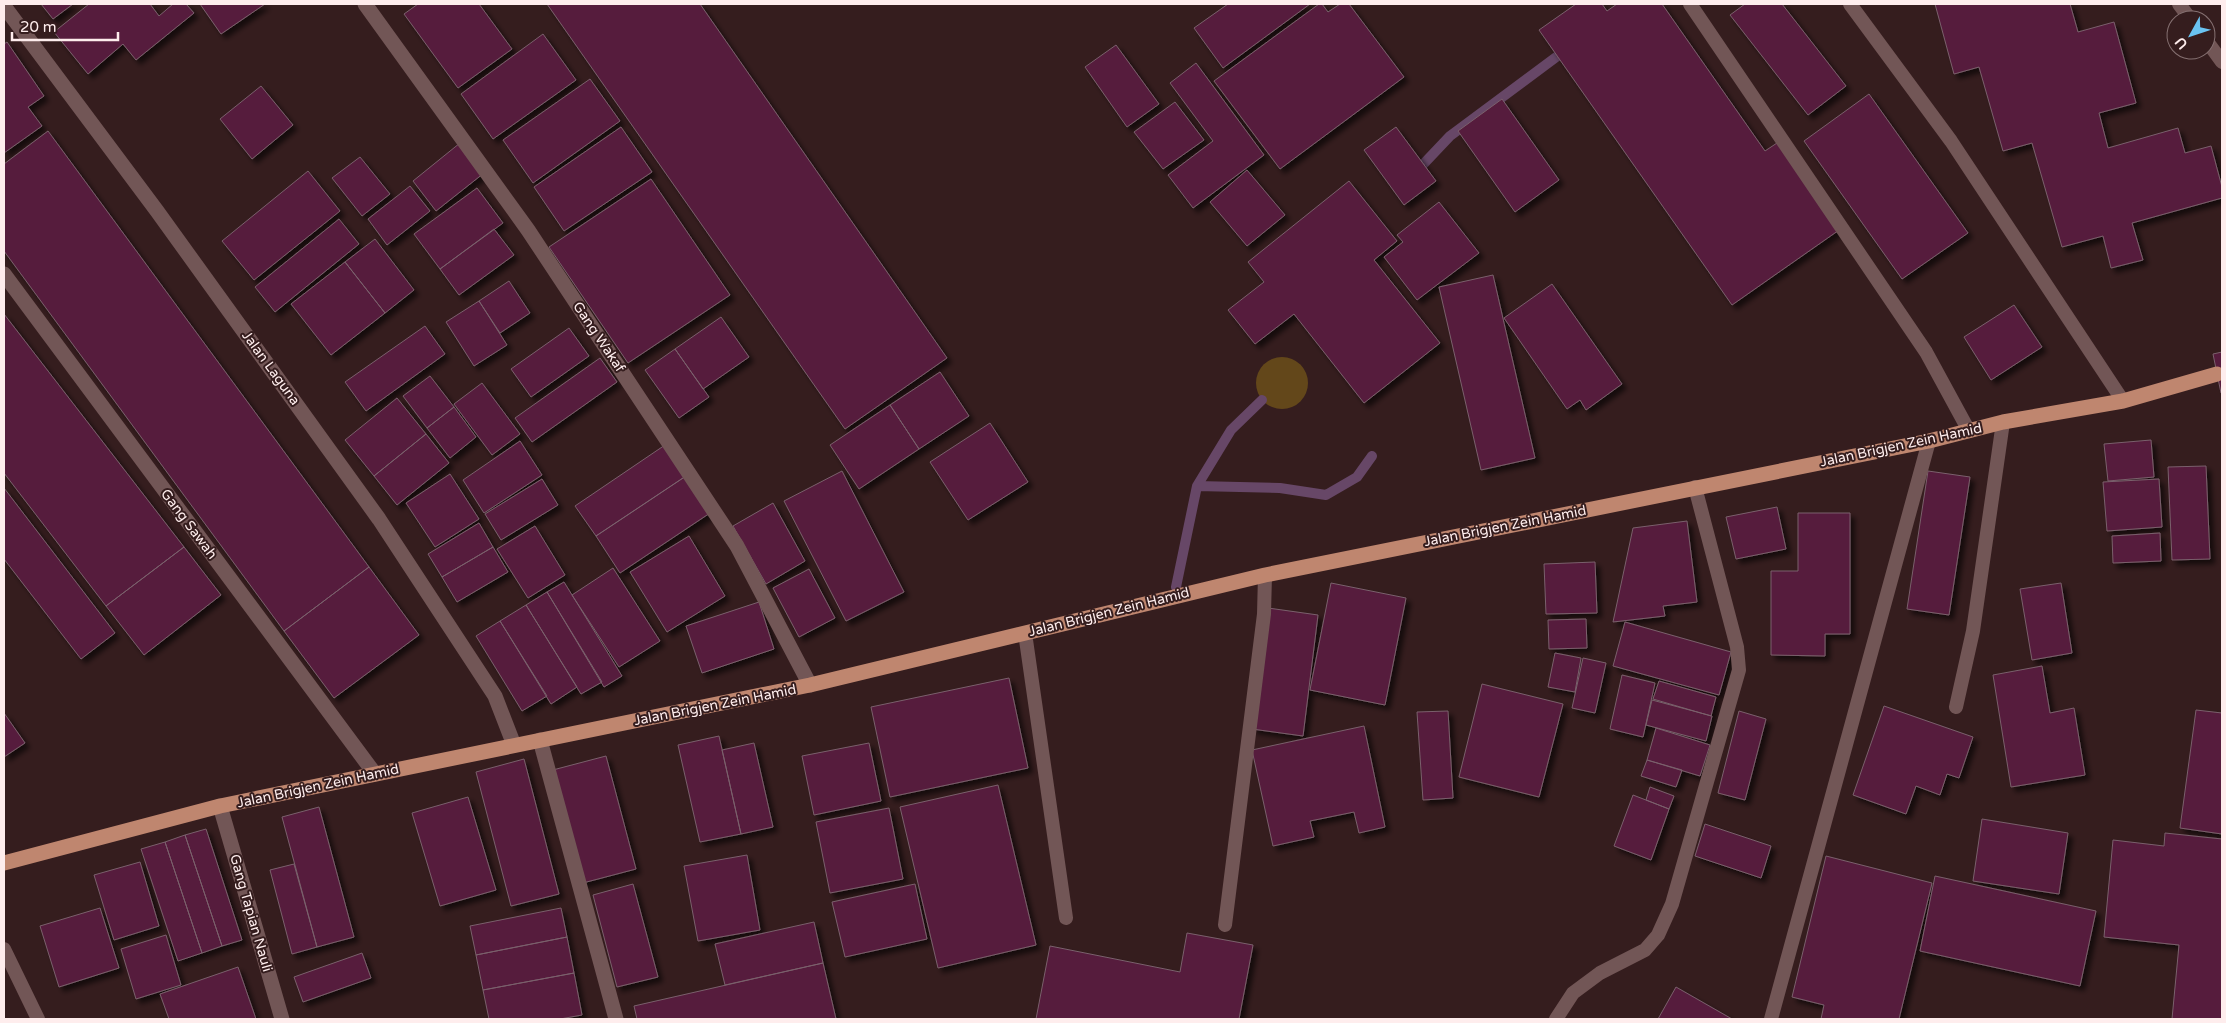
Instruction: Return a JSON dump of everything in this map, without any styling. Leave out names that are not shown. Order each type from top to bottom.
[{"type":"main road","name":"Jalan Brigjen Zein Hamid","points":[[4,863],[220,806],[810,685],[1265,575],[1929,441],[2003,422],[2123,401],[2217,374]]},
{"type":"street","name":"Gang Wakaf","points":[[364,4],[528,230],[737,546],[810,685]]},
{"type":"street","name":"Jalan Laguna","points":[[4,6],[163,219],[379,519],[495,696],[514,745]]},
{"type":"street","name":"Gang Sawah","points":[[4,274],[375,774]]},
{"type":"street","points":[[540,740],[616,1019]]},
{"type":"street","name":"Gang Tapian Nauli","points":[[220,806],[282,1019]]},
{"type":"lane","points":[[1690,4],[1926,352],[1969,431]]},
{"type":"lane","points":[[1850,4],[1951,141],[2123,401]]},
{"type":"lane","points":[[1956,707],[1973,631],[2003,422]]},
{"type":"lane","points":[[1771,1019],[1929,441]]},
{"type":"lane","points":[[1556,1019],[1573,993],[1600,973],[1644,950],[1658,934],[1672,904],[1739,670],[1737,647],[1695,487]]},
{"type":"lane","points":[[1225,925],[1264,614],[1265,575]]},
{"type":"lane","points":[[1025,633],[1066,918]]},
{"type":"lane","points":[[4,949],[38,1019]]},
{"type":"shaded area","points":[[1282,357],[1296,361],[1304,369],[1308,383],[1304,397],[1296,405],[1282,409],[1268,405],[1260,397],[1256,383],[1260,369],[1268,361]]},
{"type":"building","points":[[41,4],[73,4],[53,19]]},
{"type":"building","points":[[89,4],[150,4],[159,16],[173,4],[186,4],[194,13],[136,60],[123,44],[88,74],[54,32]]},
{"type":"building","points":[[200,4],[265,4],[221,34]]},
{"type":"building","points":[[418,4],[479,4],[512,49],[458,88],[404,14]]},
{"type":"building","points":[[547,4],[700,4],[947,358],[845,429]]},
{"type":"building","points":[[1228,4],[1310,4],[1223,68],[1194,28]]},
{"type":"building","points":[[1319,4],[1322,4],[1328,12],[1340,4],[1349,4],[1404,77],[1280,169],[1214,81]]},
{"type":"building","points":[[1576,4],[1602,4],[1607,11],[1617,4],[1662,4],[1765,151],[1780,141],[1842,228],[1732,305],[1539,30]]},
{"type":"building","points":[[1745,4],[1782,4],[1846,86],[1808,115],[1730,15]]},
{"type":"building","points":[[1935,4],[2070,4],[2078,32],[2114,22],[2136,103],[2099,113],[2108,148],[2178,128],[2185,153],[2211,146],[2222,187],[2222,198],[2132,223],[2143,260],[2111,268],[2103,236],[2062,247],[2032,143],[2003,151],[1979,67],[1954,74]]},
{"type":"building","points":[[543,34],[576,80],[493,139],[461,94]]},
{"type":"building","points":[[7,42],[44,96],[28,107],[42,126],[4,153],[4,44]]},
{"type":"building","points":[[1116,45],[1159,104],[1127,127],[1085,67]]},
{"type":"building","points":[[1196,63],[1264,155],[1193,208],[1168,175],[1213,141],[1170,83]]},
{"type":"building","points":[[590,79],[620,121],[533,183],[503,140]]},
{"type":"building","points":[[261,86],[293,125],[252,159],[220,119]]},
{"type":"building","points":[[1869,94],[1968,233],[1902,279],[1804,141]]},
{"type":"building","points":[[1502,99],[1559,180],[1515,212],[1458,131]]},
{"type":"building","points":[[1175,102],[1204,140],[1163,169],[1134,132]]},
{"type":"building","points":[[621,127],[652,172],[564,231],[534,187]]},
{"type":"building","points":[[1396,127],[1436,181],[1404,205],[1364,150]]},
{"type":"building","points":[[48,131],[369,567],[284,631],[4,251],[4,164]]},
{"type":"building","points":[[460,143],[484,173],[436,211],[413,181]]},
{"type":"building","points":[[360,157],[390,194],[362,216],[332,178]]},
{"type":"building","points":[[1247,170],[1285,215],[1247,246],[1210,202]]},
{"type":"building","points":[[308,171],[340,211],[254,280],[222,241]]},
{"type":"building","points":[[651,179],[730,295],[628,363],[549,247]]},
{"type":"building","points":[[1349,181],[1397,241],[1374,260],[1440,343],[1364,403],[1294,314],[1255,344],[1228,310],[1264,282],[1248,262]]},
{"type":"building","points":[[410,186],[430,211],[387,245],[368,219]]},
{"type":"building","points":[[477,188],[503,223],[440,269],[414,234]]},
{"type":"building","points":[[1439,202],[1479,253],[1417,300],[1384,257],[1403,242],[1397,235]]},
{"type":"building","points":[[339,219],[359,244],[275,312],[255,287]]},
{"type":"building","points":[[494,229],[514,255],[459,295],[440,269]]},
{"type":"building","points":[[375,239],[414,290],[385,313],[345,262]]},
{"type":"building","points":[[345,262],[385,313],[331,355],[291,304]]},
{"type":"building","points":[[1493,275],[1535,458],[1481,470],[1439,287]]},
{"type":"building","points":[[509,281],[530,313],[500,333],[479,301]]},
{"type":"building","points":[[1552,284],[1622,384],[1586,410],[1580,400],[1567,409],[1504,318]]},
{"type":"building","points":[[479,301],[507,345],[474,366],[446,322]]},
{"type":"building","points":[[2014,305],[2042,347],[1991,380],[1964,337]]},
{"type":"building","points":[[4,314],[184,547],[106,606],[4,473]]},
{"type":"building","points":[[721,317],[749,357],[703,389],[675,349]]},
{"type":"building","points":[[425,326],[445,354],[366,411],[345,382]]},
{"type":"building","points":[[569,328],[589,356],[531,397],[511,369]]},
{"type":"building","points":[[675,349],[709,397],[679,418],[645,370]]},
{"type":"building","points":[[2222,352],[2222,392],[2221,393],[2213,354]]},
{"type":"building","points":[[600,358],[617,382],[532,442],[515,418]]},
{"type":"building","points":[[940,372],[969,416],[919,449],[890,405]]},
{"type":"building","points":[[430,376],[454,407],[427,428],[403,396]]},
{"type":"building","points":[[482,383],[520,434],[492,455],[454,404]]},
{"type":"building","points":[[397,398],[426,434],[374,476],[345,440]]},
{"type":"building","points":[[890,405],[919,449],[859,489],[830,445]]},
{"type":"building","points":[[454,407],[476,437],[450,458],[427,428]]},
{"type":"building","points":[[990,423],[1028,482],[968,520],[930,462]]},
{"type":"building","points":[[426,434],[449,463],[397,505],[374,476]]},
{"type":"building","points":[[2151,440],[2154,477],[2108,481],[2104,444]]},
{"type":"building","points":[[520,441],[542,475],[484,513],[463,480]]},
{"type":"building","points":[[665,445],[686,476],[596,536],[575,506]]},
{"type":"building","points":[[2206,466],[2210,559],[2172,560],[2168,467]]},
{"type":"building","points":[[842,471],[904,592],[846,621],[784,501]]},
{"type":"building","points":[[1928,471],[1970,477],[1949,615],[1907,609]]},
{"type":"building","points":[[450,474],[479,519],[435,547],[406,503]]},
{"type":"building","points":[[686,476],[710,513],[620,573],[596,536]]},
{"type":"building","points":[[542,479],[558,505],[501,540],[485,514]]},
{"type":"building","points":[[2159,479],[2162,527],[2107,531],[2103,482]]},
{"type":"building","points":[[4,488],[115,633],[81,659],[4,559]]},
{"type":"building","points":[[773,503],[805,561],[766,584],[733,526]]},
{"type":"building","points":[[1777,507],[1786,549],[1736,559],[1726,517]]},
{"type":"building","points":[[1798,513],[1850,513],[1850,634],[1825,634],[1825,656],[1771,655],[1771,571],[1798,571]]},
{"type":"building","points":[[1687,521],[1697,602],[1663,606],[1665,616],[1613,622],[1633,528]]},
{"type":"building","points":[[479,523],[493,547],[442,577],[428,554]]},
{"type":"building","points":[[535,526],[565,575],[528,598],[497,549]]},
{"type":"building","points":[[2160,533],[2161,561],[2113,563],[2112,536]]},
{"type":"building","points":[[689,536],[725,596],[667,632],[630,572]]},
{"type":"building","points":[[184,547],[221,595],[144,655],[106,606]]},
{"type":"building","points":[[493,547],[508,572],[457,602],[442,577]]},
{"type":"building","points":[[1595,562],[1597,613],[1546,614],[1544,564]]},
{"type":"building","points":[[369,567],[419,635],[334,698],[284,631]]},
{"type":"building","points":[[613,568],[660,641],[619,667],[572,595]]},
{"type":"building","points":[[809,569],[835,618],[799,637],[773,588]]},
{"type":"building","points":[[564,582],[622,676],[604,687],[547,592]]},
{"type":"building","points":[[1331,583],[1406,598],[1385,705],[1310,690]]},
{"type":"building","points":[[2061,583],[2072,653],[2032,660],[2020,589]]},
{"type":"building","points":[[547,592],[602,682],[581,694],[526,605]]},
{"type":"building","points":[[759,602],[774,649],[702,673],[686,626]]},
{"type":"building","points":[[526,605],[577,687],[551,704],[500,621]]},
{"type":"building","points":[[1268,608],[1318,615],[1303,736],[1252,729]]},
{"type":"building","points":[[1586,619],[1587,648],[1549,649],[1548,620]]},
{"type":"building","points":[[500,621],[547,696],[522,711],[476,636]]},
{"type":"building","points":[[1625,622],[1731,652],[1719,695],[1613,666]]},
{"type":"building","points":[[1555,653],[1581,658],[1575,692],[1548,687]]},
{"type":"building","points":[[1583,658],[1606,663],[1595,713],[1572,708]]},
{"type":"building","points":[[2042,666],[2050,713],[2074,708],[2085,775],[2011,787],[1993,675]]},
{"type":"building","points":[[1622,675],[1655,683],[1643,737],[1610,729]]},
{"type":"building","points":[[1009,678],[1028,768],[890,797],[871,707]]},
{"type":"building","points":[[1659,681],[1716,697],[1711,716],[1653,699]]},
{"type":"building","points":[[1482,684],[1563,704],[1539,797],[1459,777]]},
{"type":"building","points":[[1652,700],[1712,716],[1706,741],[1646,725]]},
{"type":"building","points":[[1884,706],[1973,737],[1959,778],[1947,774],[1940,795],[1916,786],[1906,814],[1853,795]]},
{"type":"building","points":[[2196,710],[2222,713],[2222,834],[2180,828]]},
{"type":"building","points":[[1448,711],[1453,798],[1423,800],[1417,712]]},
{"type":"building","points":[[1739,711],[1766,719],[1745,800],[1718,793]]},
{"type":"building","points":[[4,713],[25,743],[4,757]]},
{"type":"building","points":[[1364,726],[1385,827],[1359,833],[1354,812],[1310,821],[1314,837],[1273,846],[1252,750]]},
{"type":"building","points":[[1656,728],[1710,745],[1700,776],[1647,760]]},
{"type":"building","points":[[719,736],[741,834],[700,842],[678,745]]},
{"type":"building","points":[[754,743],[773,827],[741,834],[722,750]]},
{"type":"building","points":[[869,743],[881,801],[814,815],[802,756]]},
{"type":"building","points":[[606,756],[636,869],[579,884],[549,771]]},
{"type":"building","points":[[524,759],[559,894],[511,906],[476,772]]},
{"type":"building","points":[[1647,760],[1682,770],[1676,787],[1641,776]]},
{"type":"building","points":[[998,785],[1036,945],[938,968],[900,807]]},
{"type":"building","points":[[1650,787],[1674,796],[1669,809],[1646,800]]},
{"type":"building","points":[[1633,795],[1669,809],[1651,860],[1614,846]]},
{"type":"building","points":[[468,797],[496,890],[440,906],[412,813]]},
{"type":"building","points":[[319,807],[354,937],[317,947],[282,817]]},
{"type":"building","points":[[889,808],[903,879],[830,893],[816,822]]},
{"type":"building","points":[[1982,819],[2068,833],[2059,894],[1973,881]]},
{"type":"building","points":[[1705,824],[1771,846],[1761,878],[1695,856]]},
{"type":"building","points":[[206,829],[242,940],[222,946],[185,835]]},
{"type":"building","points":[[2165,833],[2222,839],[2222,1019],[2172,1019],[2179,945],[2104,937],[2113,840],[2164,846]]},
{"type":"building","points":[[185,835],[222,946],[202,953],[165,842]]},
{"type":"building","points":[[165,842],[202,953],[178,961],[141,849]]},
{"type":"building","points":[[747,855],[760,930],[698,941],[684,866]]},
{"type":"building","points":[[1826,856],[1932,883],[1899,1019],[1821,1019],[1824,1005],[1792,997]]},
{"type":"building","points":[[140,862],[159,926],[114,940],[94,875]]},
{"type":"building","points":[[294,864],[317,947],[292,954],[270,870]]},
{"type":"building","points":[[1935,876],[2096,911],[2080,986],[1920,951]]},
{"type":"building","points":[[633,884],[658,977],[617,987],[593,895]]},
{"type":"building","points":[[915,884],[927,939],[845,957],[832,902]]},
{"type":"building","points":[[100,908],[119,968],[59,987],[40,926]]},
{"type":"building","points":[[561,908],[567,937],[476,955],[470,926]]},
{"type":"building","points":[[814,922],[823,963],[725,985],[715,944]]},
{"type":"building","points":[[1187,933],[1253,945],[1239,1019],[1036,1019],[1050,946],[1180,972]]},
{"type":"building","points":[[166,935],[181,985],[136,999],[121,949]]},
{"type":"building","points":[[567,937],[574,973],[483,990],[476,955]]},
{"type":"building","points":[[362,953],[371,978],[303,1002],[294,977]]},
{"type":"building","points":[[823,963],[836,1019],[637,1019],[634,1006]]},
{"type":"building","points":[[238,967],[256,1019],[169,1019],[160,994]]},
{"type":"building","points":[[574,973],[582,1015],[560,1019],[489,1019],[483,990]]},
{"type":"building","points":[[1676,987],[1732,1019],[1658,1019]]},
{"type":"waterway","points":[[1414,174],[1450,136],[1567,49]]},
{"type":"waterway","points":[[1176,587],[1197,486],[1231,430],[1262,400]]},
{"type":"waterway","points":[[1197,486],[1280,488],[1326,495],[1357,477],[1372,456]]}]
